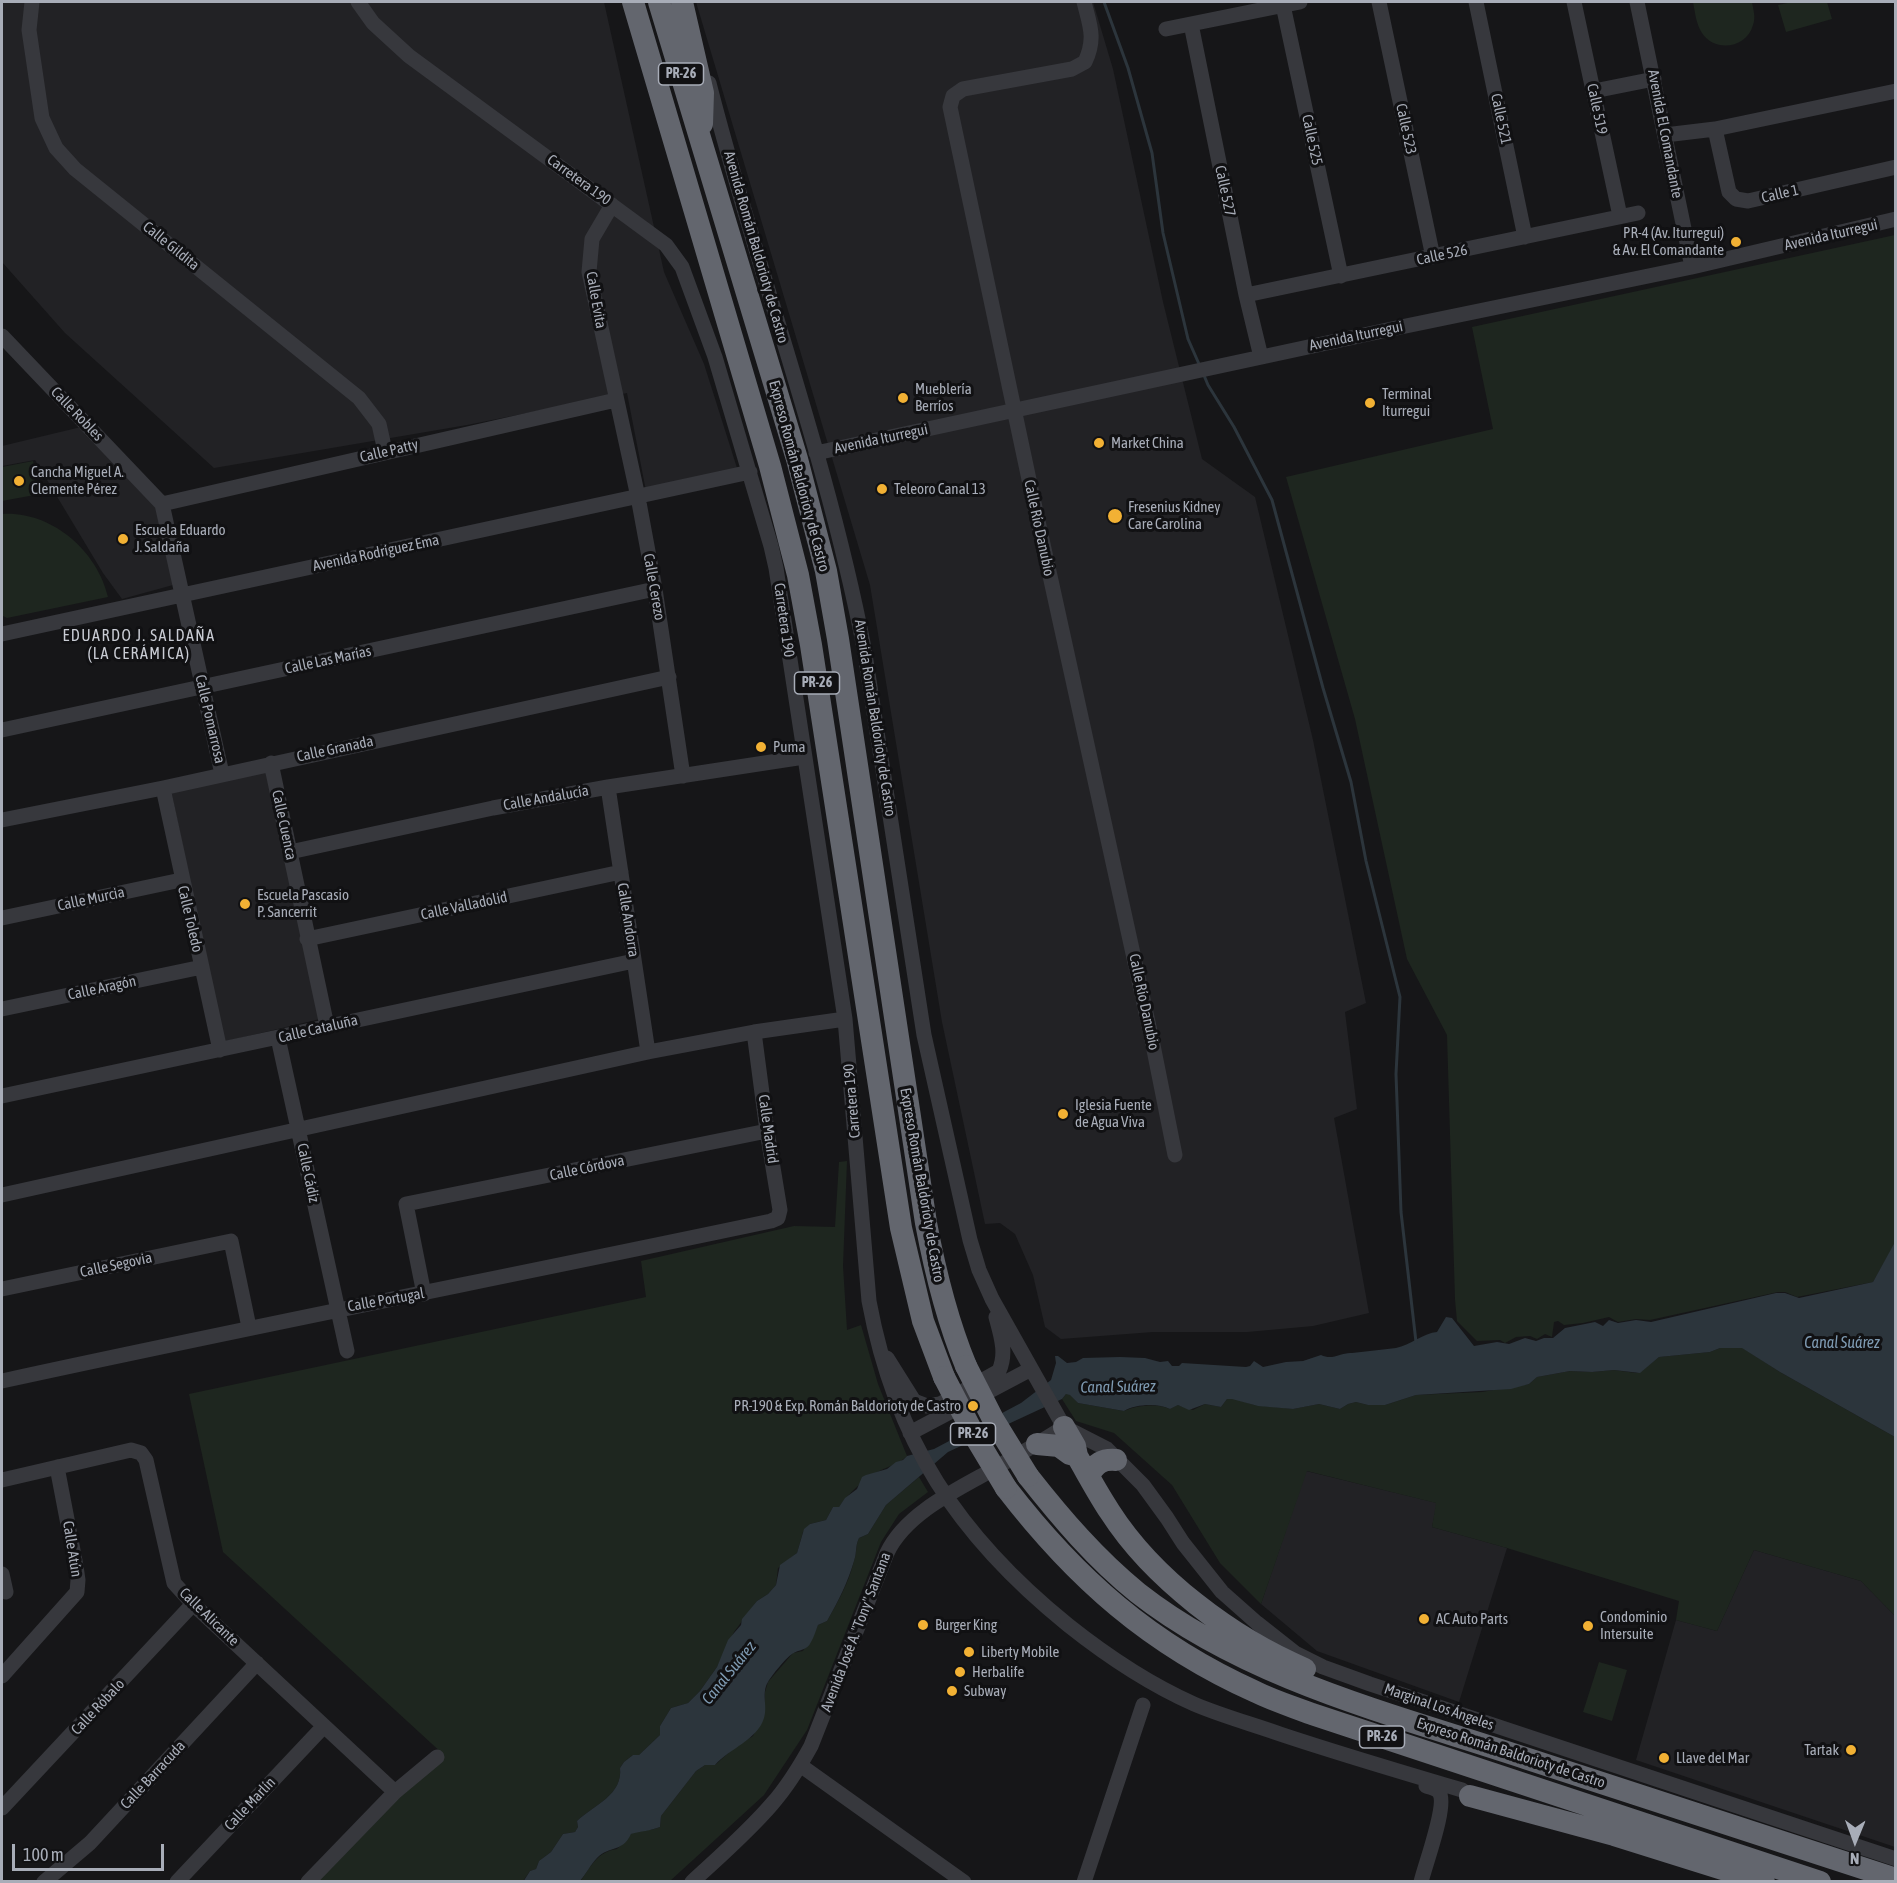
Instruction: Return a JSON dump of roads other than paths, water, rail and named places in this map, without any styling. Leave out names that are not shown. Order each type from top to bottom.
[{"type":"highway","name":"Expreso Román Baldorioty de Castro","points":[[633,2],[770,466],[798,575],[813,656],[901,1228],[923,1321],[944,1377],[973,1433],[1006,1488],[1052,1545],[1086,1580],[1120,1610],[1193,1660],[1258,1693],[1312,1714],[1820,1881]]},
{"type":"highway","name":"Expreso Román Baldorioty de Castro","points":[[659,2],[797,459],[826,571],[932,1256],[948,1316],[966,1366],[993,1419],[1028,1476],[1075,1533],[1138,1593],[1206,1638],[1270,1671],[1388,1713],[1896,1879]]},
{"type":"highway","points":[[682,2],[703,93],[702,147]]},
{"type":"highway","points":[[1060,1420],[1110,1512],[1146,1557],[1180,1590],[1219,1622],[1278,1658],[1317,1674],[1388,1713]]},
{"type":"highway","points":[[1037,1444],[1059,1446],[1083,1466],[1116,1460]]},
{"type":"highway","points":[[1470,1796],[1614,1835],[1764,1881]]},
{"type":"street","name":"Calle Gildita","points":[[32,2],[29,30],[42,118],[56,148],[75,169],[359,398],[379,424],[385,451]]},
{"type":"street","name":"Carretera 190","points":[[358,2],[373,23],[409,56],[666,245],[682,267],[715,357],[776,567],[845,1019],[869,1301],[876,1339],[886,1376],[911,1437],[945,1497],[989,1552],[1012,1576],[1046,1607],[1119,1663],[1195,1704],[1359,1760]]},
{"type":"street","name":"Avenida Román Baldorioty de Castro","points":[[688,2],[715,107],[816,453],[854,593],[924,1035],[970,1240],[979,1270],[992,1299],[1060,1420]]},
{"type":"street","name":"Calle Río Danubio","points":[[1084,2],[1092,41],[1085,62],[1072,69],[963,89],[953,96],[950,107],[1175,1155]]},
{"type":"street","points":[[1166,29],[1300,2]]},
{"type":"street","name":"Calle 523","points":[[1379,2],[1433,257]]},
{"type":"street","name":"Calle 521","points":[[1476,2],[1526,237]]},
{"type":"street","name":"Calle 519","points":[[1574,2],[1620,216]]},
{"type":"street","name":"Avenida El Comandante","points":[[1637,2],[1692,267]]},
{"type":"street","name":"Calle 525","points":[[1283,5],[1341,276]]},
{"type":"street","name":"Calle 527","points":[[1191,24],[1246,295],[1261,357]]},
{"type":"street","points":[[1594,92],[1654,79]]},
{"type":"street","points":[[1665,135],[1714,129],[1896,91]]},
{"type":"street","name":"Calle 1","points":[[1714,129],[1729,192],[1736,199],[1748,201],[1896,167]]},
{"type":"street","name":"Calle Evita","points":[[612,205],[592,239],[589,272],[616,400]]},
{"type":"street","name":"Calle 526","points":[[1246,295],[1638,213]]},
{"type":"street","name":"Avenida Iturregui","points":[[816,453],[1692,267],[1896,219]]},
{"type":"street","name":"Calle Robles","points":[[2,336],[162,504]]},
{"type":"street","name":"Calle Patty","points":[[162,504],[385,451],[616,400]]},
{"type":"street","name":"Calle Cerezo","points":[[616,400],[638,497],[655,589],[683,776]]},
{"type":"street","name":"Avenida Rodríguez Ema","points":[[2,634],[750,472]]},
{"type":"street","points":[[162,504],[182,594]]},
{"type":"street","name":"Calle Las Marías","points":[[2,730],[655,589]]},
{"type":"street","name":"Calle Pomarrosa","points":[[182,594],[222,774]]},
{"type":"street","name":"Calle Granada","points":[[2,820],[163,788],[669,677]]},
{"type":"street","name":"Calle Andalucía","points":[[290,852],[492,808],[608,787],[804,757]]},
{"type":"street","name":"Calle Cuenca","points":[[271,764],[327,1026]]},
{"type":"street","name":"Calle Andorra","points":[[608,787],[648,1052]]},
{"type":"street","name":"Calle Toledo","points":[[163,788],[181,880],[220,1050]]},
{"type":"street","name":"Calle Valladolid","points":[[307,939],[621,872]]},
{"type":"street","name":"Calle Murcia","points":[[2,918],[181,880]]},
{"type":"street","name":"Calle Cataluña","points":[[2,1096],[634,961]]},
{"type":"street","name":"Calle Aragón","points":[[2,1009],[202,967]]},
{"type":"street","points":[[2,1195],[648,1052],[754,1032],[845,1019]]},
{"type":"street","name":"Calle Madrid","points":[[754,1032],[780,1210],[778,1218],[771,1221]]},
{"type":"street","name":"Calle Cádiz","points":[[278,1038],[347,1351]]},
{"type":"street","name":"Calle Córdova","points":[[424,1294],[406,1204],[767,1131]]},
{"type":"street","name":"Calle Portugal","points":[[2,1381],[249,1327],[424,1294],[771,1221]]},
{"type":"street","name":"Calle Segovia","points":[[2,1289],[231,1241],[249,1327]]},
{"type":"street","points":[[876,1339],[914,1401],[927,1406],[940,1404],[999,1371],[1004,1356],[992,1299]]},
{"type":"street","points":[[911,1437],[1028,1365]]},
{"type":"street","name":"Avenida José A. \"Tony\" Santana","points":[[692,1881],[749,1830],[774,1803],[800,1765],[811,1746],[892,1541],[912,1520],[945,1497],[1037,1444],[1060,1420]]},
{"type":"street","name":"Marginal Los Ángeles","points":[[1060,1420],[1107,1449],[1143,1485],[1183,1543],[1222,1592],[1295,1653],[1323,1667],[1504,1729],[1896,1858]]},
{"type":"street","name":"Calle Alicante","points":[[2,1480],[131,1450],[141,1453],[146,1460],[174,1583],[193,1604],[395,1792]]},
{"type":"street","name":"Calle Atún","points":[[2,1676],[77,1592],[76,1566],[57,1467]]},
{"type":"street","points":[[2,1574],[6,1592]]},
{"type":"street","name":"Calle Róbalo","points":[[2,1808],[193,1604]]},
{"type":"street","name":"Calle Barracuda","points":[[44,1881],[90,1843],[257,1663]]},
{"type":"street","points":[[1084,1881],[1143,1705]]},
{"type":"street","name":"Calle Marlín","points":[[177,1881],[324,1726]]},
{"type":"street","points":[[308,1881],[395,1792],[436,1757]]},
{"type":"street","points":[[1359,1760],[1462,1790],[1470,1796]]},
{"type":"street","points":[[1359,1760],[1371,1768],[1437,1789],[1440,1793],[1442,1808],[1421,1881]]},
{"type":"street","points":[[800,1765],[917,1839],[964,1881]]},
{"type":"street","points":[[1442,1808],[1452,1797],[1464,1794],[1470,1796]]},
{"type":"water","name":"Canal Suárez","points":[[1895,1242],[1895,1437],[1742,1348],[1720,1348],[1710,1352],[1659,1357],[1640,1373],[1614,1370],[1570,1371],[1537,1377],[1529,1384],[1511,1389],[1416,1395],[1385,1405],[1356,1402],[1340,1409],[1319,1404],[1293,1409],[1258,1406],[1227,1399],[1221,1407],[1205,1404],[1189,1410],[1178,1405],[1170,1409],[1147,1405],[1124,1411],[1078,1403],[1066,1394],[1062,1399],[948,1452],[886,1505],[868,1534],[859,1538],[849,1577],[827,1621],[818,1625],[809,1645],[789,1656],[768,1682],[765,1691],[765,1713],[761,1725],[750,1738],[715,1765],[705,1765],[696,1771],[661,1816],[660,1827],[631,1834],[620,1847],[607,1851],[597,1858],[580,1881],[523,1882],[530,1871],[536,1869],[539,1861],[551,1852],[563,1834],[575,1832],[578,1827],[577,1821],[612,1792],[617,1785],[620,1768],[624,1762],[633,1755],[639,1755],[660,1735],[660,1726],[671,1708],[688,1703],[700,1691],[717,1667],[728,1640],[741,1625],[742,1619],[757,1601],[776,1585],[780,1565],[797,1553],[804,1529],[810,1524],[826,1520],[833,1507],[839,1507],[845,1498],[857,1489],[862,1477],[887,1469],[907,1456],[934,1449],[1021,1403],[1051,1380],[1056,1363],[1055,1356],[1067,1363],[1083,1358],[1120,1357],[1168,1361],[1172,1366],[1179,1366],[1182,1363],[1246,1367],[1254,1361],[1263,1367],[1303,1361],[1321,1355],[1333,1357],[1348,1353],[1396,1348],[1437,1332],[1446,1317],[1452,1318],[1474,1346],[1497,1342],[1509,1344],[1525,1338],[1536,1341],[1553,1338],[1565,1328],[1595,1322],[1603,1326],[1609,1320],[1618,1323],[1636,1320],[1651,1322],[1776,1293],[1785,1293],[1799,1298],[1873,1282]]},
{"type":"waterway","points":[[1104,2],[1128,68],[1152,153],[1163,233],[1188,339],[1199,364]]},
{"type":"waterway","points":[[1203,373],[1272,500],[1351,782],[1366,861],[1400,997],[1396,1074],[1401,1212],[1416,1342]]},
{"type":"place","name":"PR-4 (Av. Iturregui) & Av. El Comandante","points":[[1736,242]]},
{"type":"place","name":"Mueblería Berríos","points":[[903,398]]},
{"type":"place","name":"Terminal Iturregui","points":[[1370,403]]},
{"type":"place","name":"Market China","points":[[1099,443]]},
{"type":"place","name":"Cancha Miguel A. Clemente Pérez","points":[[19,481]]},
{"type":"place","name":"Teleoro Canal 13","points":[[882,489]]},
{"type":"place","name":"Fresenius Kidney Care Carolina","points":[[1115,516]]},
{"type":"place","name":"Escuela Eduardo J. Saldaña","points":[[123,539]]},
{"type":"place","name":"Puma","points":[[761,747]]},
{"type":"place","name":"Escuela Pascasio P. Sancerrit","points":[[245,904]]},
{"type":"place","name":"Iglesia Fuente de Agua Viva","points":[[1063,1114]]},
{"type":"place","name":"PR-190 & Exp. Román Baldorioty de Castro","points":[[973,1406]]},
{"type":"place","name":"AC Auto Parts","points":[[1424,1619]]},
{"type":"place","name":"Burger King","points":[[923,1625]]},
{"type":"place","name":"Condominio Intersuite","points":[[1588,1626]]},
{"type":"place","name":"Liberty Mobile","points":[[969,1652]]},
{"type":"place","name":"Herbalife","points":[[960,1672]]},
{"type":"place","name":"Subway","points":[[952,1691]]},
{"type":"place","name":"Tartak","points":[[1851,1750]]},
{"type":"place","name":"Llave del Mar","points":[[1664,1758]]},
{"type":"district","name":"EDUARDO J. SALDAÑA (LA CERÁMICA)","points":[[139,645]]}]
